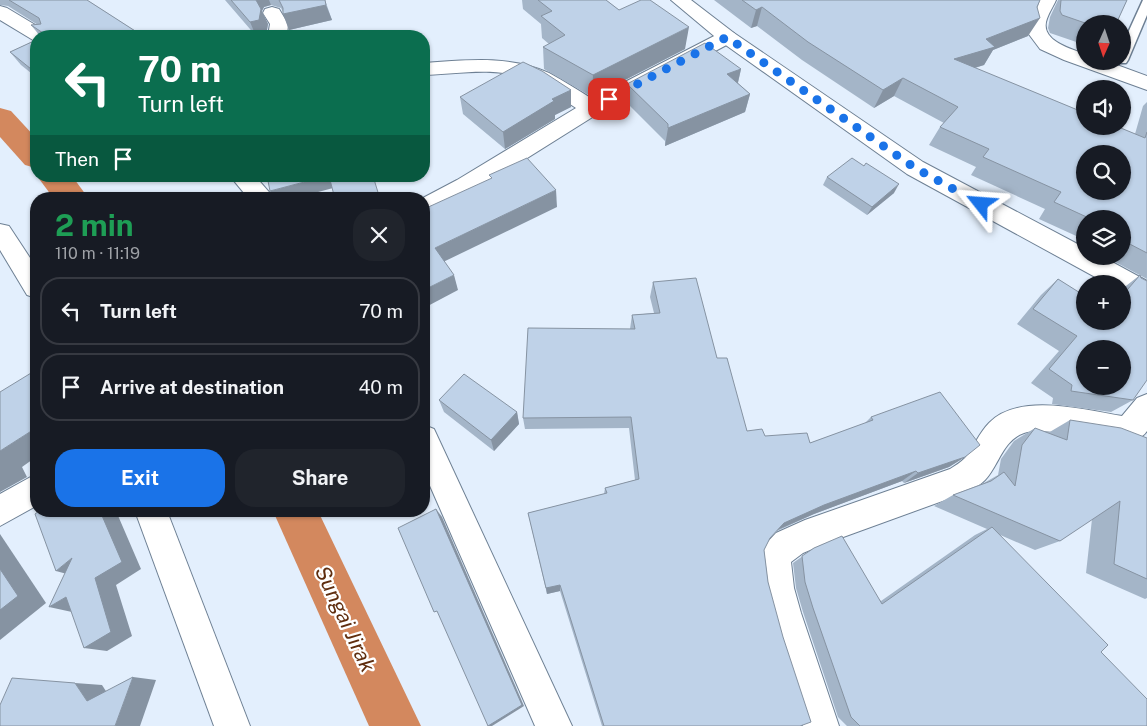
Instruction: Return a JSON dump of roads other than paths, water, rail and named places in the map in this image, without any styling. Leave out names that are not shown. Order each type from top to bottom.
[{"type":"street","points":[[680,0],[727,37],[915,168],[1147,293]]},
{"type":"street","points":[[1047,0],[1036,24],[1037,32],[1046,43],[1059,52],[1076,58]]},
{"type":"street","points":[[0,12],[30,30]]},
{"type":"street","points":[[272,13],[278,24],[278,30]]},
{"type":"street","points":[[430,205],[465,186],[592,108],[727,37]]},
{"type":"street","points":[[430,70],[483,66],[526,72],[541,78],[592,108]]},
{"type":"street","points":[[1128,70],[1147,83]]},
{"type":"street","points":[[247,182],[256,192]]},
{"type":"street","points":[[0,233],[30,278]]},
{"type":"street","points":[[821,726],[812,703],[778,591],[773,562],[779,551],[803,537],[959,481],[975,469],[1000,432],[1020,420],[1049,418],[1122,430],[1134,425],[1147,408]]},
{"type":"street","points":[[430,452],[554,726]]},
{"type":"street","points":[[0,511],[30,493]]},
{"type":"street","points":[[154,517],[232,726]]},
{"type":"lane","points":[[1131,41],[1147,2]]},
{"type":"waterway","name":"Sungai Jirak","points":[[0,118],[30,150]]},
{"type":"waterway","name":"Sungai Jirak","points":[[58,182],[67,192]]},
{"type":"waterway","name":"Sungai Jirak","points":[[298,517],[395,726]]}]
